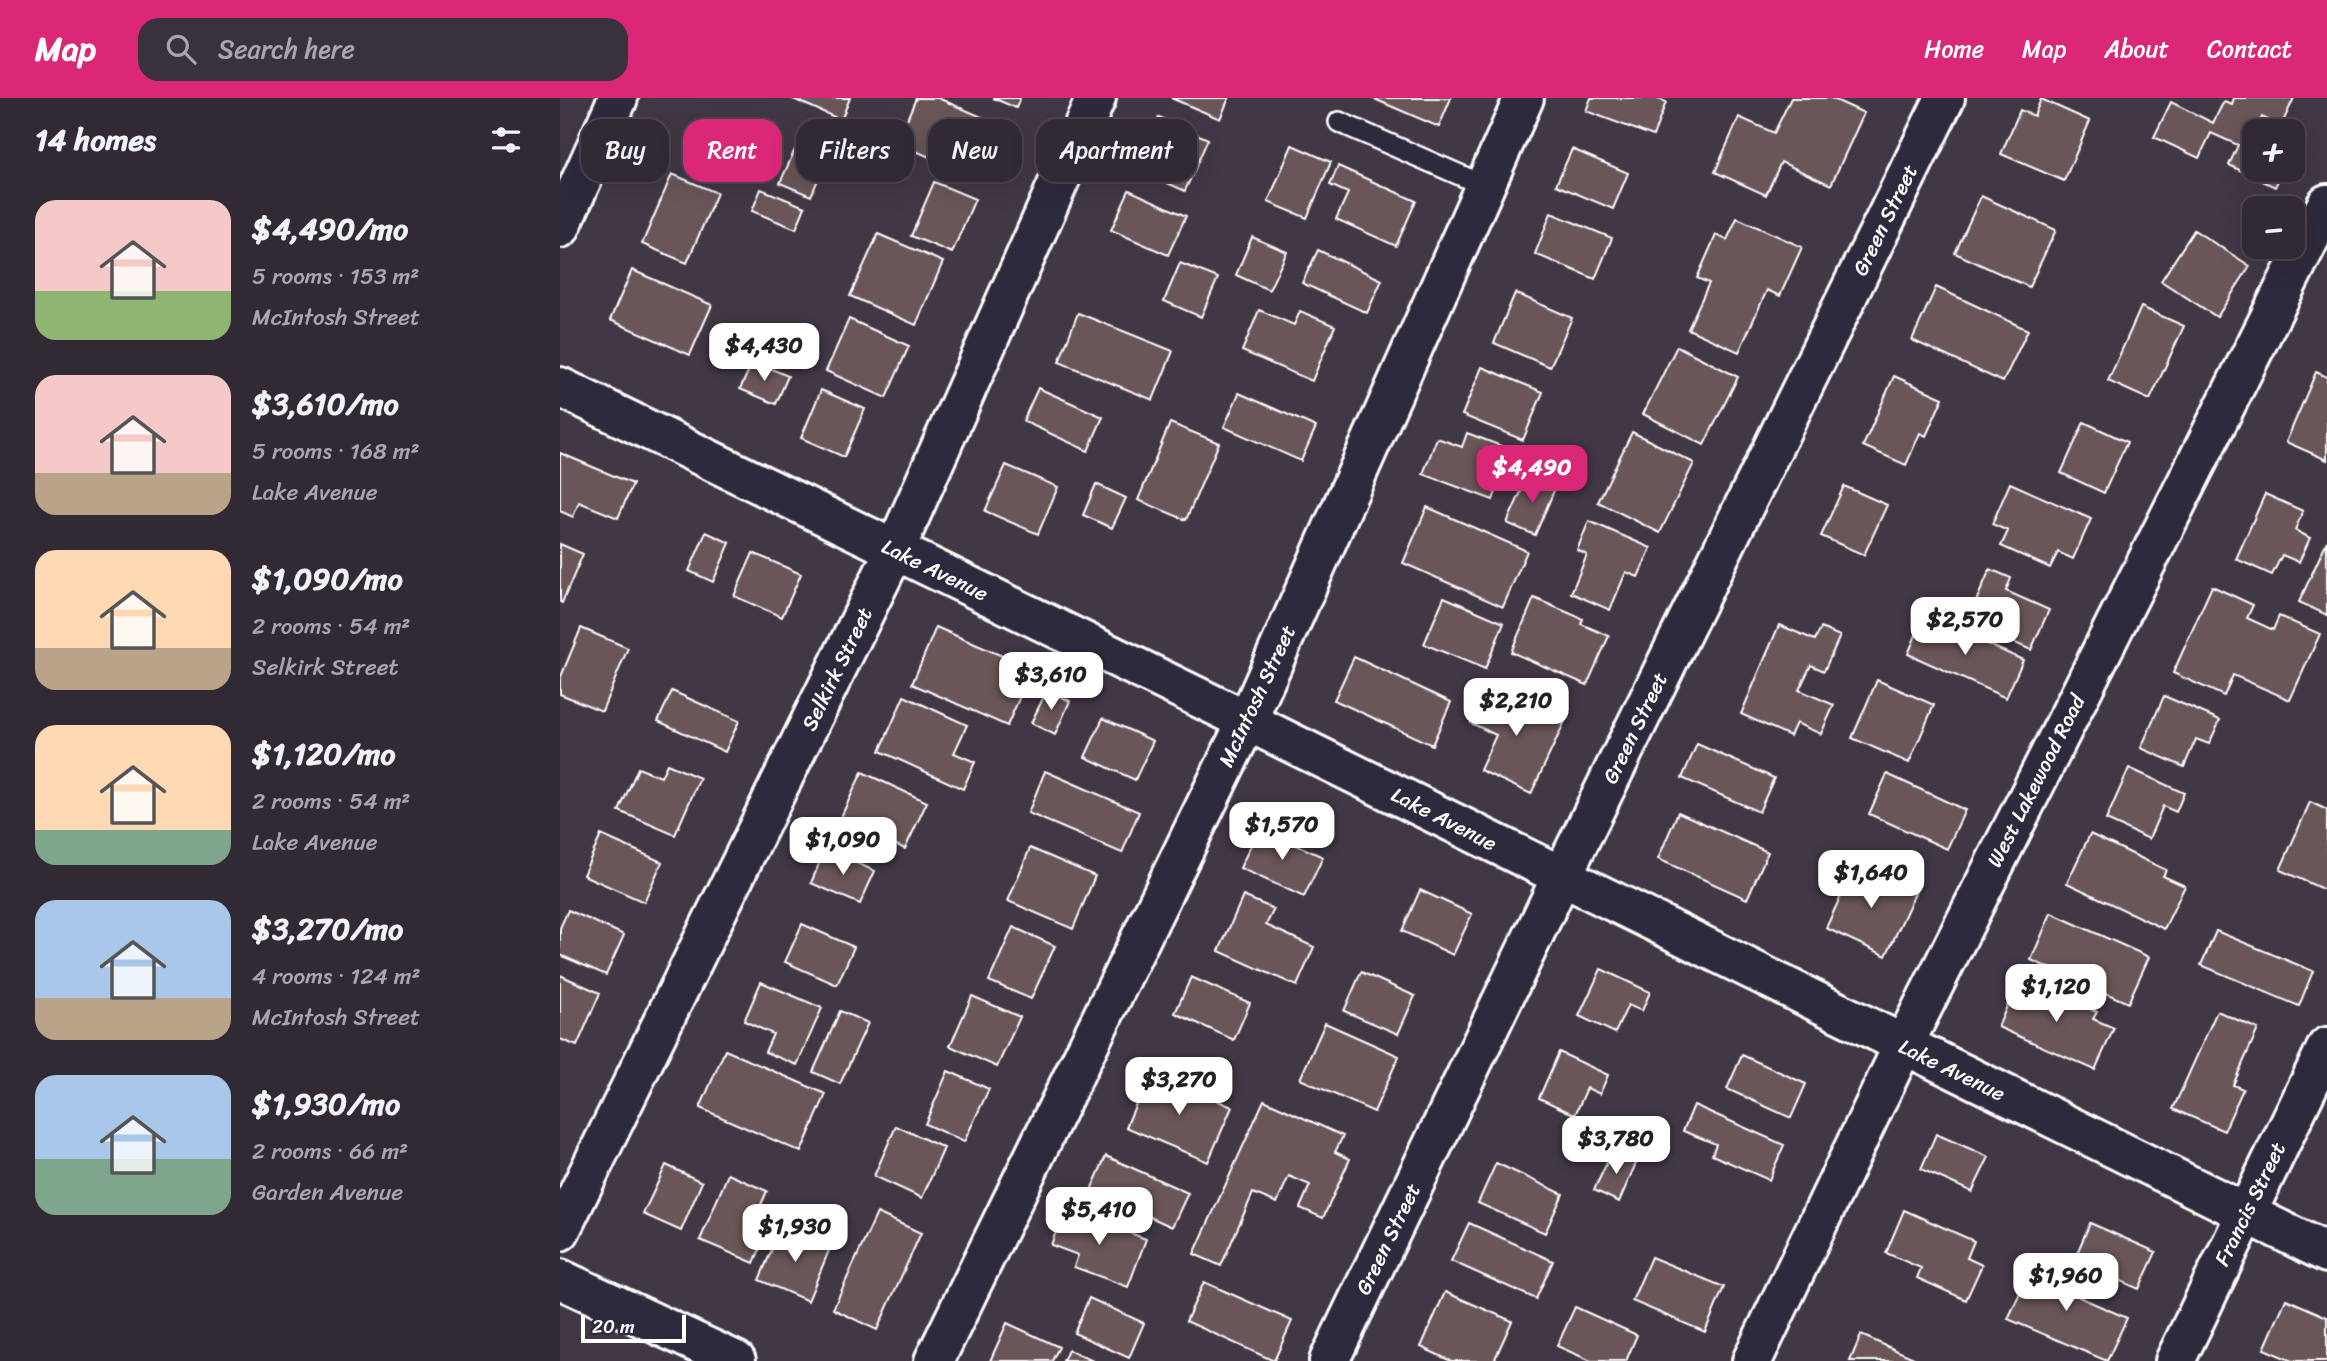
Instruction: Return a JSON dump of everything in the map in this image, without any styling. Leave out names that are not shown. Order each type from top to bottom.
[{"type":"street","points":[[560,228],[618,98]]},
{"type":"street","name":"Selkirk Street","points":[[560,1231],[895,550],[1096,98]]},
{"type":"street","name":"McIntosh Street","points":[[934,1361],[1247,721],[1524,98]]},
{"type":"street","name":"Green Street","points":[[1329,1361],[1561,878],[1945,98]]},
{"type":"street","name":"West Lakewood Road","points":[[1752,1361],[1903,1046],[2327,204]]},
{"type":"street","name":"Lake Avenue","points":[[560,387],[1247,721],[2327,1253]]},
{"type":"street","name":"Francis Street","points":[[2175,1361],[2327,1047]]},
{"type":"street","points":[[560,1279],[736,1361]]},
{"type":"lane","points":[[1339,122],[1485,186]]},
{"type":"building","points":[[791,98],[850,98],[841,119]]},
{"type":"building","points":[[916,98],[938,98],[986,119],[928,119],[928,156],[914,150],[914,119],[907,119]]},
{"type":"building","points":[[993,98],[1020,98],[1016,108]]},
{"type":"building","points":[[1171,98],[1229,98],[1220,119]]},
{"type":"building","points":[[1372,98],[1451,98],[1439,127]]},
{"type":"building","points":[[1591,98],[1656,98],[1666,102],[1653,136],[1586,111]]},
{"type":"building","points":[[1791,98],[1831,98],[1864,113],[1831,185],[1781,162],[1766,195],[1715,172],[1739,117],[1774,133]]},
{"type":"building","points":[[2234,98],[2294,98],[2284,119],[2242,119],[2242,171],[2229,165],[2238,145],[2211,133],[2199,158],[2154,137],[2171,102],[2213,123],[2224,101],[2232,104]]},
{"type":"building","points":[[2041,99],[2090,121],[2064,181],[2001,154],[2020,110],[2034,116]]},
{"type":"building","points":[[1197,134],[1208,139],[1197,164]]},
{"type":"building","points":[[1292,145],[1331,162],[1307,218],[1268,202]]},
{"type":"building","points":[[796,147],[796,182],[817,182],[811,196],[780,183]]},
{"type":"building","points":[[1572,149],[1628,173],[1613,209],[1556,185]]},
{"type":"building","points":[[1338,166],[1416,201],[1396,246],[1336,219],[1348,193],[1330,185]]},
{"type":"building","points":[[672,174],[683,179],[683,182],[691,182],[717,193],[687,263],[642,244]]},
{"type":"building","points":[[934,182],[975,199],[952,253],[911,236]]},
{"type":"building","points":[[1165,182],[1189,182],[1185,191]]},
{"type":"building","points":[[2265,182],[2277,182],[2275,187]]},
{"type":"building","points":[[761,189],[805,207],[796,229],[752,211]]},
{"type":"building","points":[[1129,190],[1186,216],[1168,255],[1111,230]]},
{"type":"building","points":[[1981,196],[2056,230],[2029,287],[1955,253]]},
{"type":"building","points":[[1551,213],[1612,238],[1595,279],[1535,254]]},
{"type":"building","points":[[1737,218],[1802,247],[1780,296],[1767,290],[1739,352],[1688,329],[1709,283],[1697,278],[1716,235],[1727,240]]},
{"type":"building","points":[[2194,230],[2250,266],[2217,317],[2161,281]]},
{"type":"building","points":[[878,234],[943,262],[916,325],[850,296]]},
{"type":"building","points":[[1252,237],[1287,252],[1269,290],[1236,275]]},
{"type":"building","points":[[1318,250],[1382,280],[1367,313],[1302,283]]},
{"type":"building","points":[[1180,263],[1218,278],[1201,317],[1164,301]]},
{"type":"building","points":[[632,270],[712,305],[690,355],[610,320]]},
{"type":"building","points":[[1936,287],[2028,330],[2003,382],[1912,340]]},
{"type":"building","points":[[1515,293],[1572,318],[1550,367],[1494,343]]},
{"type":"building","points":[[2141,307],[2184,326],[2150,400],[2108,381]]},
{"type":"building","points":[[1259,310],[1294,325],[1300,311],[1335,326],[1312,381],[1242,351]]},
{"type":"building","points":[[1078,313],[1173,351],[1153,400],[1059,362]]},
{"type":"building","points":[[849,319],[909,346],[886,398],[826,371]]},
{"type":"building","points":[[1677,346],[1738,377],[1704,445],[1643,414]]},
{"type":"building","points":[[753,361],[788,376],[776,404],[740,389]]},
{"type":"building","points":[[1482,367],[1543,392],[1523,440],[1462,415]]},
{"type":"building","points":[[2316,372],[2327,377],[2327,460],[2286,442]]},
{"type":"building","points":[[1894,376],[1943,398],[1926,436],[1920,433],[1906,465],[1863,446]]},
{"type":"building","points":[[1038,388],[1103,417],[1088,451],[1023,421]]},
{"type":"building","points":[[821,390],[865,409],[844,457],[801,438]]},
{"type":"building","points":[[1239,393],[1316,427],[1301,461],[1224,427]]},
{"type":"building","points":[[2084,422],[2127,442],[2104,493],[2061,473]]},
{"type":"building","points":[[1170,423],[1219,443],[1186,520],[1138,500]]},
{"type":"building","points":[[1632,432],[1694,463],[1660,533],[1598,502]]},
{"type":"building","points":[[1467,433],[1512,450],[1493,500],[1423,474],[1437,438],[1462,447]]},
{"type":"building","points":[[560,453],[633,484],[618,518],[579,502],[573,517],[560,511]]},
{"type":"building","points":[[1006,465],[1058,487],[1038,534],[985,511]]},
{"type":"building","points":[[1529,474],[1556,486],[1535,535],[1507,523]]},
{"type":"building","points":[[2010,483],[2091,519],[2073,559],[2058,552],[2050,568],[2001,546],[2008,531],[1992,524]]},
{"type":"building","points":[[1096,484],[1126,498],[1112,528],[1083,515]]},
{"type":"building","points":[[1844,486],[1887,505],[1864,555],[1821,536]]},
{"type":"building","points":[[2265,494],[2303,511],[2295,530],[2310,538],[2299,562],[2282,555],[2272,575],[2236,559]]},
{"type":"building","points":[[1427,507],[1527,551],[1503,607],[1403,563]]},
{"type":"building","points":[[1589,521],[1651,548],[1638,577],[1626,572],[1610,610],[1571,593],[1587,555],[1577,550]]},
{"type":"building","points":[[706,532],[730,543],[713,582],[689,571]]},
{"type":"building","points":[[2327,541],[2327,615],[2299,602]]},
{"type":"building","points":[[560,544],[583,554],[562,603],[560,602]]},
{"type":"building","points":[[753,553],[801,574],[782,617],[734,596]]},
{"type":"building","points":[[1990,569],[2011,578],[2006,591],[2049,610],[2031,650],[1967,622]]},
{"type":"building","points":[[2212,586],[2253,605],[2247,618],[2273,630],[2279,616],[2320,634],[2290,700],[2233,675],[2224,696],[2173,673]]},
{"type":"building","points":[[1444,597],[1504,623],[1485,669],[1424,644]]},
{"type":"building","points":[[1534,598],[1583,619],[1581,624],[1609,636],[1587,685],[1511,652]]},
{"type":"building","points":[[1924,616],[2023,660],[2006,698],[1908,654]]},
{"type":"building","points":[[1779,625],[1815,640],[1821,628],[1840,636],[1824,671],[1811,665],[1799,690],[1834,705],[1821,734],[1796,723],[1790,736],[1741,714]]},
{"type":"building","points":[[936,627],[1032,669],[1007,726],[912,684]]},
{"type":"building","points":[[581,628],[628,648],[602,711],[560,694],[560,679]]},
{"type":"building","points":[[1354,657],[1451,702],[1432,745],[1334,700]]},
{"type":"building","points":[[1877,680],[1934,705],[1909,763],[1852,738]]},
{"type":"building","points":[[1488,685],[1565,721],[1531,794],[1480,770],[1496,735],[1471,723]]},
{"type":"building","points":[[1047,690],[1070,701],[1055,735],[1031,723]]},
{"type":"building","points":[[672,691],[739,721],[725,752],[658,721]]},
{"type":"building","points":[[904,696],[967,725],[954,753],[975,762],[963,789],[880,751]]},
{"type":"building","points":[[2164,696],[2220,720],[2209,744],[2196,739],[2184,767],[2141,748]]},
{"type":"building","points":[[1103,718],[1153,741],[1135,780],[1085,757]]},
{"type":"building","points":[[1697,744],[1774,778],[1759,812],[1682,778]]},
{"type":"building","points":[[667,764],[700,778],[675,835],[619,811],[638,768],[661,777]]},
{"type":"building","points":[[2129,768],[2184,793],[2176,812],[2163,806],[2149,839],[2106,820]]},
{"type":"building","points":[[1045,771],[1139,812],[1122,853],[1028,813]]},
{"type":"building","points":[[862,772],[927,802],[905,849],[840,819]]},
{"type":"building","points":[[1887,774],[1965,810],[1947,849],[1869,814]]},
{"type":"building","points":[[2310,802],[2327,810],[2327,891],[2280,870]]},
{"type":"building","points":[[1678,812],[1768,852],[1747,899],[1658,859]]},
{"type":"building","points":[[1259,828],[1323,857],[1304,897],[1240,868]]},
{"type":"building","points":[[2090,834],[2166,870],[2163,876],[2185,886],[2164,929],[2067,883]]},
{"type":"building","points":[[601,835],[662,862],[644,902],[583,875]]},
{"type":"building","points":[[1030,848],[1095,876],[1073,929],[1008,901]]},
{"type":"building","points":[[825,849],[875,871],[860,904],[811,883]]},
{"type":"building","points":[[1856,863],[1916,891],[1886,956],[1826,928]]},
{"type":"building","points":[[1420,890],[1472,914],[1453,955],[1402,931]]},
{"type":"building","points":[[1243,896],[1274,909],[1266,925],[1314,947],[1297,986],[1219,951]]},
{"type":"building","points":[[568,910],[624,935],[606,975],[560,955],[560,928]]},
{"type":"building","points":[[2051,913],[2149,957],[2128,1003],[2031,960]]},
{"type":"building","points":[[802,924],[854,947],[837,985],[785,962]]},
{"type":"building","points":[[1013,927],[1055,946],[1031,999],[989,981]]},
{"type":"building","points":[[2216,931],[2313,971],[2299,1006],[2201,965]]},
{"type":"building","points":[[1601,969],[1650,992],[1642,1011],[1628,1005],[1615,1033],[1579,1016]]},
{"type":"building","points":[[1361,972],[1415,996],[1398,1034],[1344,1011]]},
{"type":"building","points":[[560,975],[600,993],[577,1046],[560,1039]]},
{"type":"building","points":[[1191,977],[1250,1003],[1234,1040],[1175,1013]]},
{"type":"building","points":[[2019,978],[2097,1012],[2093,1019],[2114,1028],[2095,1070],[1998,1027]]},
{"type":"building","points":[[761,982],[822,1008],[797,1065],[765,1052],[773,1034],[744,1021]]},
{"type":"building","points":[[972,996],[1020,1017],[997,1067],[950,1046]]},
{"type":"building","points":[[840,1011],[868,1023],[840,1084],[813,1072]]},
{"type":"building","points":[[2217,1011],[2258,1029],[2233,1085],[2243,1089],[2224,1131],[2173,1109]]},
{"type":"building","points":[[1325,1023],[1399,1056],[1374,1112],[1300,1079]]},
{"type":"building","points":[[725,1050],[826,1094],[801,1152],[700,1108]]},
{"type":"building","points":[[1559,1052],[1608,1075],[1600,1094],[1587,1088],[1575,1115],[1539,1098]]},
{"type":"building","points":[[1742,1055],[1806,1084],[1791,1118],[1727,1089]]},
{"type":"building","points":[[948,1071],[989,1089],[964,1142],[925,1124]]},
{"type":"building","points":[[1150,1071],[1232,1107],[1208,1162],[1126,1127]]},
{"type":"building","points":[[1264,1100],[1343,1136],[1335,1152],[1350,1159],[1323,1218],[1300,1208],[1310,1185],[1289,1176],[1277,1203],[1253,1193],[1221,1266],[1194,1254]]},
{"type":"building","points":[[1694,1105],[1784,1145],[1769,1180],[1712,1155],[1716,1144],[1683,1131]]},
{"type":"building","points":[[896,1126],[944,1148],[922,1198],[874,1176]]},
{"type":"building","points":[[1936,1134],[1989,1157],[1972,1192],[1921,1169]]},
{"type":"building","points":[[1613,1150],[1637,1161],[1619,1202],[1594,1190]]},
{"type":"building","points":[[1106,1156],[1188,1193],[1172,1227],[1091,1190]]},
{"type":"building","points":[[1496,1163],[1563,1194],[1545,1233],[1478,1203]]},
{"type":"building","points":[[666,1165],[702,1182],[681,1231],[643,1214]]},
{"type":"building","points":[[728,1174],[767,1191],[754,1221],[769,1228],[754,1263],[700,1240]]},
{"type":"building","points":[[1065,1208],[1146,1239],[1128,1287],[1074,1267],[1078,1255],[1051,1245]]},
{"type":"building","points":[[1904,1210],[1974,1241],[1967,1258],[1982,1265],[1966,1300],[1917,1278],[1921,1268],[1886,1253]]},
{"type":"building","points":[[877,1213],[921,1233],[877,1330],[833,1309]]},
{"type":"building","points":[[1469,1223],[1553,1261],[1536,1299],[1451,1261]]},
{"type":"building","points":[[2090,1223],[2156,1252],[2139,1289],[2074,1260]]},
{"type":"building","points":[[781,1228],[830,1248],[808,1301],[759,1280]]},
{"type":"building","points":[[1651,1257],[1724,1287],[1705,1332],[1632,1301]]},
{"type":"building","points":[[2034,1262],[2085,1285],[2079,1297],[2127,1318],[2107,1361],[2008,1319]]},
{"type":"building","points":[[1204,1282],[1292,1321],[1274,1361],[1186,1321]]},
{"type":"building","points":[[1445,1292],[1512,1321],[1494,1361],[1451,1361],[1421,1347]]},
{"type":"building","points":[[1089,1298],[1144,1323],[1129,1358],[1074,1333]]},
{"type":"building","points":[[2286,1299],[2327,1317],[2327,1361],[2292,1361],[2264,1349]]},
{"type":"building","points":[[1575,1307],[1637,1335],[1626,1361],[1591,1361],[1557,1346]]},
{"type":"building","points":[[1007,1323],[1059,1347],[1052,1361],[990,1361]]},
{"type":"building","points":[[1861,1335],[1914,1358],[1913,1361],[1850,1361]]},
{"type":"building","points":[[1068,1350],[1093,1361],[1063,1361]]}]
